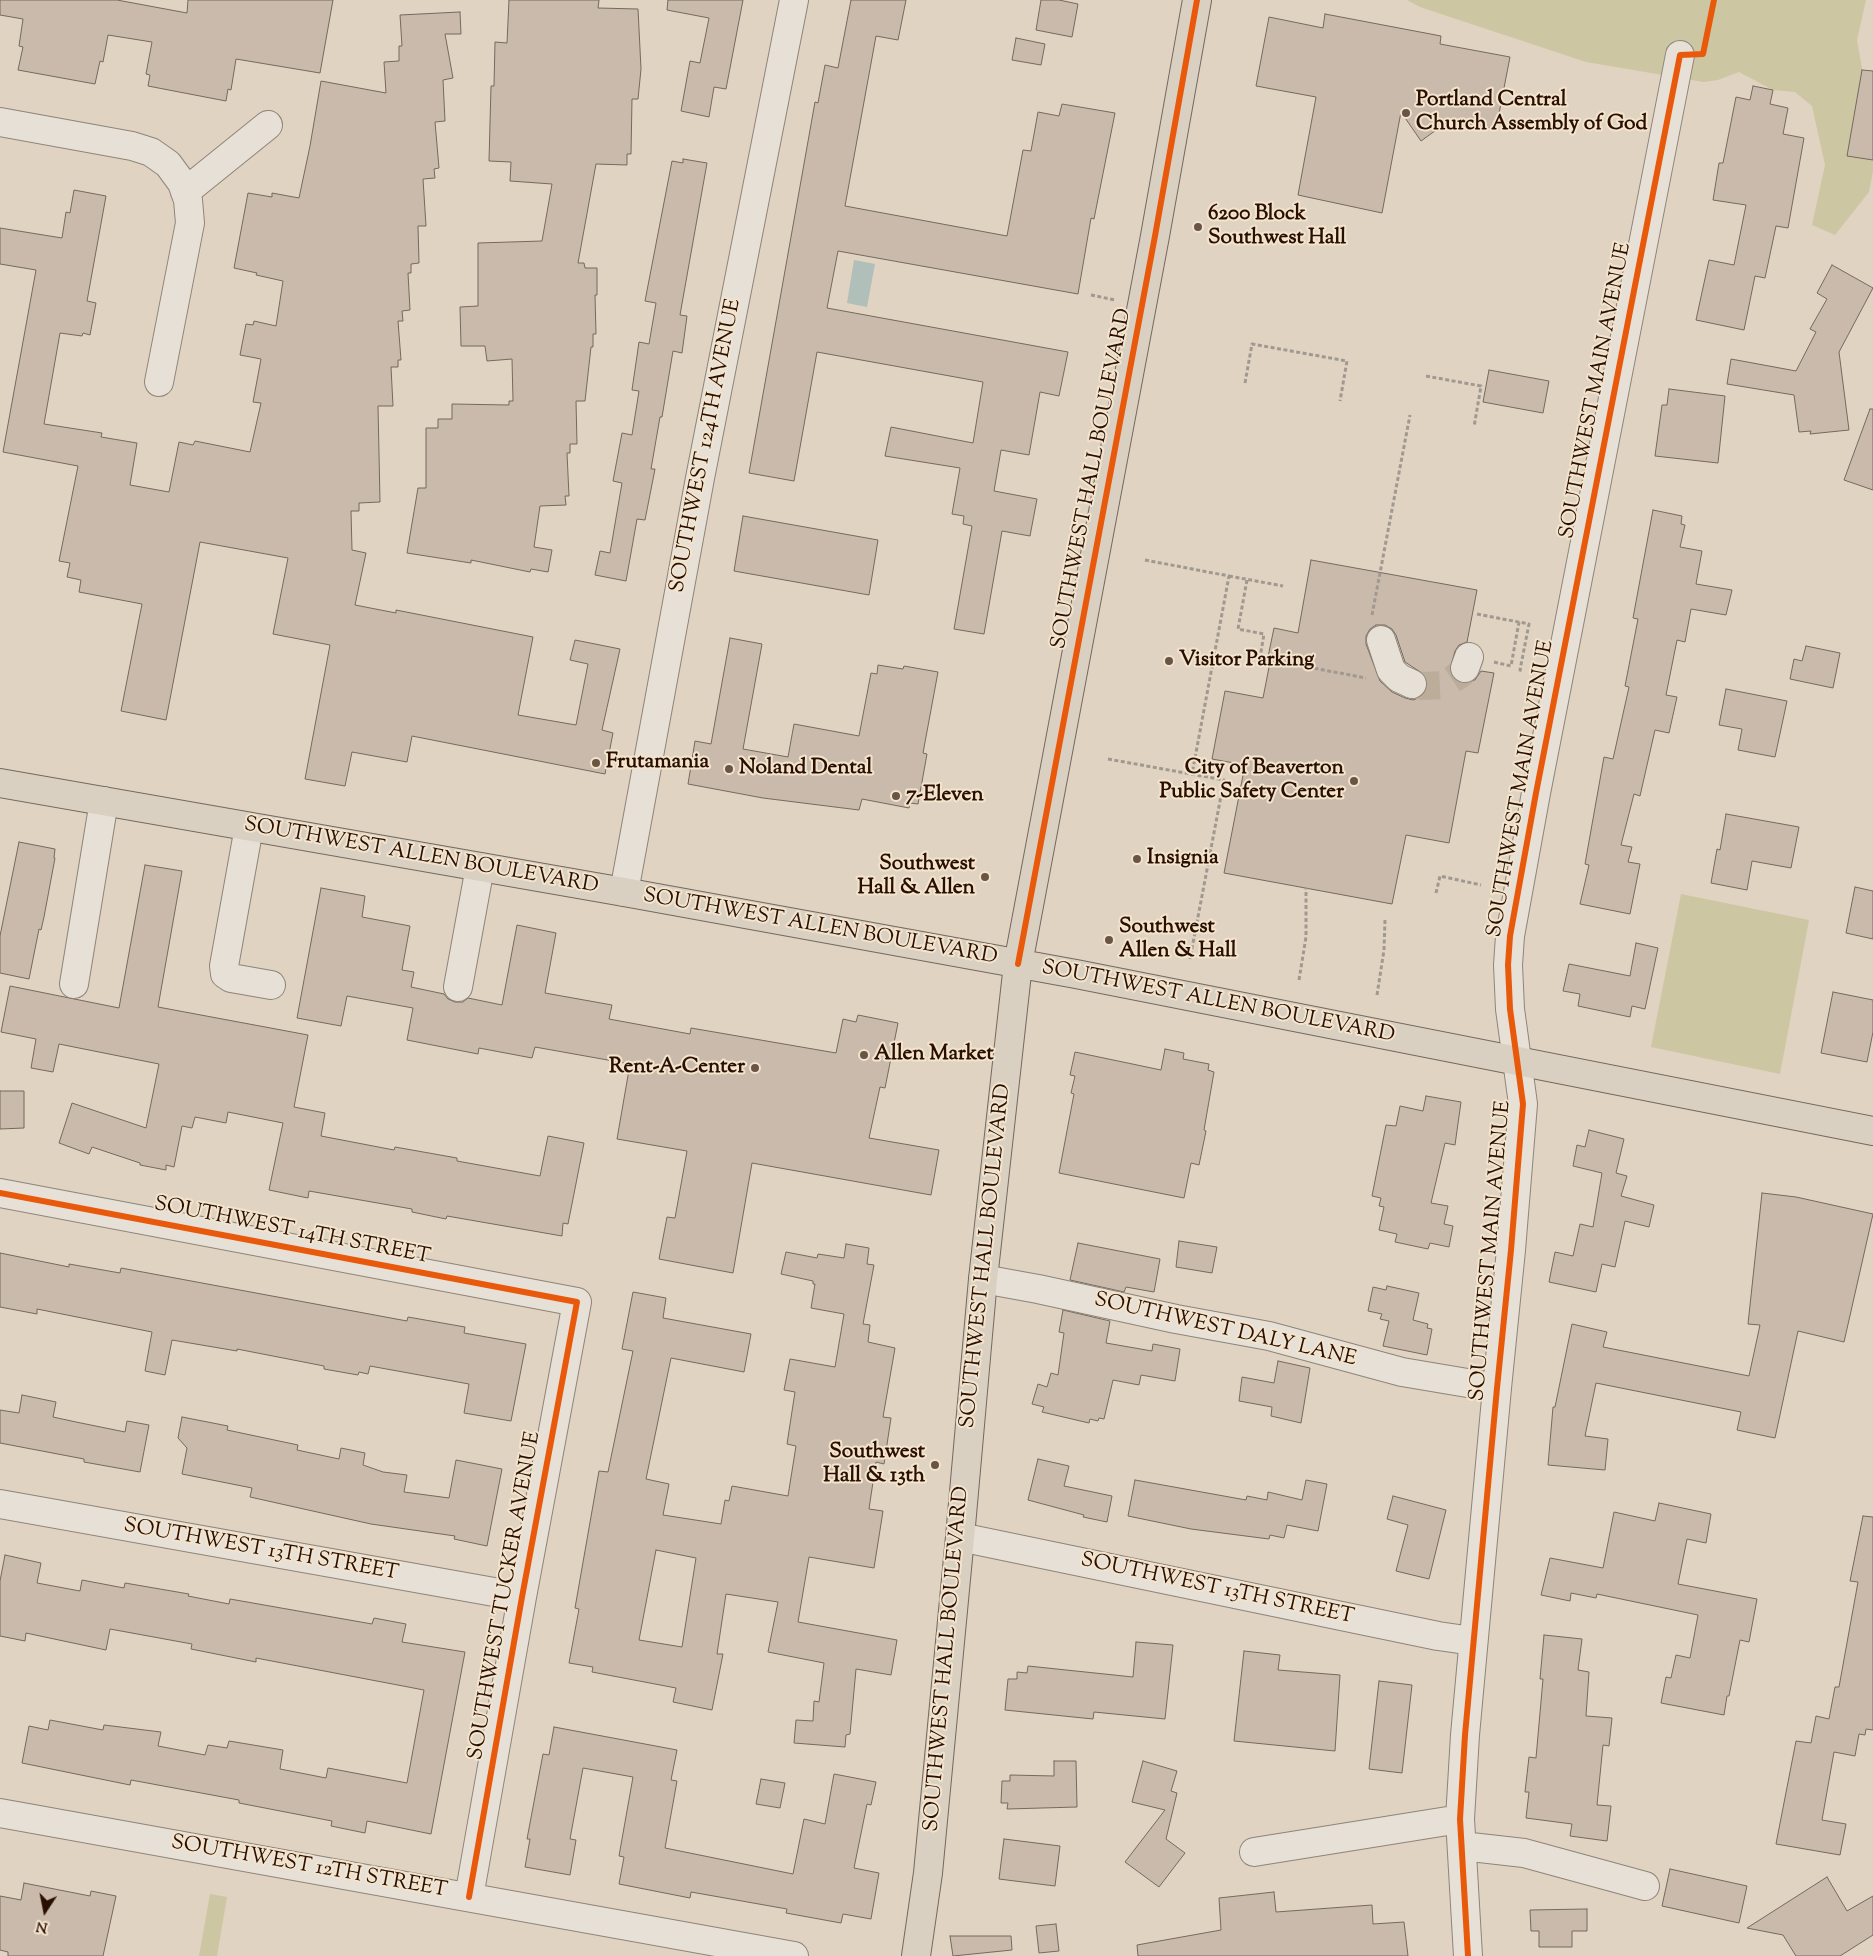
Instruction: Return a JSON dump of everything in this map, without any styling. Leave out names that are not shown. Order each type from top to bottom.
[{"type":"main road","name":"SOUTHWEST HALL BOULEVARD","points":[[916,1956],[928,1874],[983,1280],[1018,964],[1155,236],[1197,0]]},
{"type":"main road","name":"SOUTHWEST ALLEN BOULEVARD","points":[[0,783],[624,892],[1018,964],[1873,1131]]},
{"type":"street","name":"SOUTHWEST 124TH AVENUE","points":[[624,892],[700,478],[794,0]]},
{"type":"street","name":"SOUTHWEST MAIN AVENUE","points":[[1468,1956],[1460,1819],[1465,1735],[1523,1104],[1510,1009],[1508,965],[1511,928],[1680,55]]},
{"type":"street","points":[[0,122],[132,146],[151,152],[168,164],[182,183],[188,200],[190,223],[159,382]]},
{"type":"street","points":[[185,192],[268,125]]},
{"type":"street","points":[[1376,629],[1390,670],[1399,678],[1412,684]]},
{"type":"street","points":[[74,984],[104,801]]},
{"type":"street","points":[[249,827],[224,966],[225,974],[231,978],[270,985]]},
{"type":"street","points":[[458,988],[480,868]]},
{"type":"street","name":"SOUTHWEST 14TH STREET","points":[[0,1193],[577,1302]]},
{"type":"street","name":"SOUTHWEST DALY LANE","points":[[983,1280],[1038,1289],[1176,1319],[1269,1336],[1402,1372],[1497,1388]]},
{"type":"street","name":"SOUTHWEST TUCKER AVENUE","points":[[468,1897],[577,1302]]},
{"type":"street","name":"SOUTHWEST 13TH STREET","points":[[0,1504],[522,1597]]},
{"type":"street","name":"SOUTHWEST 13TH STREET","points":[[960,1537],[1438,1636],[1473,1640]]},
{"type":"street","name":"SOUTHWEST 12TH STREET","points":[[0,1813],[794,1956]]},
{"type":"street","points":[[1254,1852],[1460,1819]]},
{"type":"street","points":[[1462,1846],[1524,1853],[1645,1886]]},
{"type":"path","points":[[1245,382],[1252,344],[1347,361],[1340,401]]},
{"type":"path","points":[[1426,376],[1481,386],[1474,427]]},
{"type":"path","points":[[1376,629],[1410,415]]},
{"type":"path","points":[[1145,560],[1283,586]]},
{"type":"path","points":[[1192,774],[1229,576]]},
{"type":"path","points":[[1247,580],[1238,629],[1264,634],[1260,658],[1360,677],[1362,669]]},
{"type":"path","points":[[1477,614],[1529,624],[1520,670],[1523,671]]},
{"type":"path","points":[[1475,662],[1511,666],[1519,622]]},
{"type":"path","points":[[1108,759],[1224,780],[1190,959]]},
{"type":"path","points":[[1436,892],[1440,876],[1481,885]]},
{"type":"path","points":[[1300,980],[1306,937],[1306,888]]},
{"type":"path","points":[[1377,995],[1384,950],[1385,920]]},
{"type":"shaded area","points":[[1407,0],[1866,0],[1857,40],[1862,80],[1873,113],[1873,171],[1869,192],[1835,235],[1812,225],[1825,165],[1812,106],[1795,92],[1773,90],[1739,72],[1718,80],[1704,82],[1586,62],[1420,7]]},
{"type":"shaded area","points":[[854,260],[875,264],[867,307],[847,303]]},
{"type":"shaded area","points":[[1681,894],[1809,920],[1780,1074],[1651,1047]]},
{"type":"shaded area","points":[[210,1894],[227,1897],[217,1956],[199,1956]]},
{"type":"building","points":[[0,0],[117,0],[187,13],[188,0],[333,0],[320,73],[236,59],[231,90],[228,89],[226,101],[148,86],[150,75],[146,74],[152,42],[108,35],[103,62],[100,61],[95,84],[18,70],[23,47],[19,46],[23,19],[0,15]]},
{"type":"building","points":[[509,0],[599,0],[598,8],[638,9],[641,69],[638,99],[632,99],[631,154],[627,154],[627,165],[596,164],[578,263],[584,263],[585,268],[597,268],[597,295],[595,295],[596,334],[593,334],[593,347],[591,347],[585,401],[576,401],[577,444],[570,444],[570,453],[567,453],[569,496],[565,496],[566,505],[540,506],[534,547],[552,550],[548,572],[531,569],[530,572],[471,560],[471,563],[407,553],[418,488],[426,488],[426,428],[438,428],[438,419],[452,419],[452,404],[509,405],[509,401],[513,401],[512,359],[487,361],[485,346],[461,346],[460,307],[478,306],[478,243],[542,241],[552,184],[510,181],[511,162],[489,161],[491,86],[494,86],[495,42],[507,43]]},
{"type":"building","points":[[668,0],[743,0],[726,89],[714,87],[709,117],[681,111],[690,61],[700,63],[709,18],[667,10]]},
{"type":"building","points":[[851,0],[906,0],[898,40],[876,36],[845,206],[1007,236],[1023,150],[1031,151],[1038,112],[1059,116],[1062,104],[1115,113],[1094,219],[1091,218],[1078,294],[838,251],[827,308],[1068,352],[1059,396],[1040,392],[1029,455],[1001,450],[994,491],[1037,499],[1030,536],[1002,531],[984,634],[954,629],[972,526],[963,524],[964,516],[952,514],[960,468],[885,456],[891,427],[973,443],[983,382],[817,352],[794,481],[749,473],[815,102],[818,103],[825,65],[838,68]]},
{"type":"building","points":[[1041,0],[1059,0],[1078,4],[1072,37],[1036,30]]},
{"type":"building","points":[[460,12],[461,34],[445,34],[453,78],[443,80],[445,121],[435,122],[439,168],[434,169],[435,178],[423,179],[426,226],[418,226],[419,263],[411,264],[411,273],[408,273],[410,310],[402,311],[403,321],[398,321],[401,360],[398,360],[398,367],[391,367],[393,406],[378,406],[380,502],[359,503],[359,511],[351,511],[352,550],[366,553],[355,605],[396,613],[396,610],[533,637],[518,715],[576,725],[588,664],[570,660],[575,640],[620,649],[602,730],[613,733],[605,774],[412,736],[407,762],[352,752],[345,786],[305,779],[330,645],[273,634],[288,558],[200,542],[166,720],[121,711],[142,604],[79,592],[81,580],[67,577],[70,563],[59,561],[78,466],[3,452],[36,270],[0,264],[0,228],[62,238],[66,212],[70,213],[74,190],[106,196],[87,301],[96,303],[90,335],[83,333],[82,336],[60,333],[44,424],[102,433],[101,437],[137,443],[130,485],[169,492],[179,442],[193,445],[195,441],[250,452],[261,403],[253,402],[261,359],[240,355],[246,324],[253,325],[254,321],[276,326],[283,281],[234,268],[248,193],[272,197],[272,193],[299,198],[321,81],[386,93],[384,62],[399,61],[399,46],[402,46],[400,15]]},
{"type":"building","name":"Portland Central Church Assembly of God","points":[[1325,14],[1441,36],[1440,44],[1510,57],[1496,129],[1450,120],[1421,141],[1401,112],[1382,213],[1298,195],[1316,97],[1256,86],[1269,17],[1323,28]]},
{"type":"building","points":[[1016,38],[1045,44],[1041,65],[1012,60]]},
{"type":"building","points":[[1862,70],[1873,71],[1873,160],[1847,156]]},
{"type":"building","points":[[1753,86],[1773,90],[1770,104],[1788,108],[1783,134],[1804,138],[1788,228],[1776,226],[1765,278],[1755,276],[1744,330],[1696,320],[1709,260],[1734,265],[1746,205],[1713,200],[1719,163],[1723,163],[1736,97],[1750,100]]},
{"type":"building","points":[[683,159],[707,163],[680,315],[687,316],[682,353],[673,351],[651,469],[655,469],[645,520],[637,519],[626,581],[595,575],[600,551],[610,553],[622,483],[613,481],[622,433],[632,435],[639,391],[632,390],[639,342],[649,344],[656,303],[645,301],[672,161],[683,163]]},
{"type":"building","points":[[1832,265],[1873,288],[1839,352],[1849,430],[1810,434],[1811,431],[1799,432],[1794,395],[1727,384],[1731,359],[1796,371],[1816,332],[1810,329],[1827,299],[1817,293]]},
{"type":"building","points":[[1489,370],[1549,381],[1543,413],[1483,402]]},
{"type":"building","points":[[1669,389],[1725,396],[1718,463],[1655,456],[1662,405],[1667,405]]},
{"type":"building","points":[[1870,409],[1873,409],[1873,490],[1844,480]]},
{"type":"building","points":[[1653,510],[1682,516],[1681,524],[1685,525],[1680,547],[1702,551],[1696,584],[1732,590],[1726,615],[1691,609],[1685,642],[1677,640],[1666,695],[1677,697],[1669,733],[1655,730],[1640,796],[1634,794],[1621,845],[1632,847],[1628,862],[1640,864],[1630,914],[1580,904],[1589,865],[1585,864],[1604,757],[1613,759],[1629,687],[1625,686],[1638,619],[1633,618]]},
{"type":"building","points":[[743,516],[878,540],[869,595],[734,571]]},
{"type":"building","name":"City of Beaverton Public Safety Center","points":[[1311,560],[1477,590],[1467,642],[1459,645],[1455,651],[1450,670],[1453,678],[1459,682],[1467,683],[1475,680],[1481,671],[1494,673],[1478,753],[1466,751],[1449,843],[1406,835],[1392,904],[1224,873],[1245,765],[1212,759],[1225,691],[1263,698],[1271,657],[1268,657],[1274,628],[1298,633]],"holes":[[[1376,625],[1385,625],[1392,629],[1396,635],[1405,662],[1425,675],[1427,682],[1426,690],[1421,697],[1413,700],[1405,698],[1392,692],[1380,681],[1366,644],[1366,636],[1370,629]]]},
{"type":"building","points":[[730,638],[762,644],[743,749],[788,757],[794,724],[859,736],[871,673],[877,674],[878,665],[903,669],[904,666],[938,672],[923,753],[927,754],[918,804],[910,803],[909,808],[862,799],[859,810],[763,798],[688,784],[695,741],[711,744]]},
{"type":"building","points":[[1806,646],[1840,653],[1833,688],[1790,679],[1794,659],[1802,661]]},
{"type":"building","points":[[1726,689],[1787,701],[1775,757],[1738,750],[1742,729],[1719,725]]},
{"type":"building","points":[[1726,814],[1799,827],[1791,868],[1752,861],[1747,890],[1711,883],[1717,849],[1720,850]]},
{"type":"building","points":[[19,842],[55,849],[44,917],[41,930],[39,929],[29,979],[0,973],[0,936]]},
{"type":"building","points":[[145,865],[182,871],[158,1007],[308,1035],[294,1107],[325,1113],[321,1136],[394,1150],[395,1147],[457,1158],[457,1161],[540,1176],[548,1136],[584,1143],[568,1224],[563,1223],[562,1236],[447,1216],[446,1219],[412,1212],[412,1209],[309,1191],[308,1198],[269,1190],[283,1123],[228,1112],[226,1123],[195,1117],[192,1128],[182,1126],[174,1167],[166,1165],[166,1170],[140,1165],[140,1163],[92,1147],[89,1154],[59,1143],[72,1103],[146,1128],[159,1064],[59,1044],[53,1072],[31,1068],[36,1039],[1,1032],[10,986],[119,1008]]},
{"type":"building","points":[[1855,887],[1873,891],[1873,939],[1846,933]]},
{"type":"building","points":[[321,888],[365,896],[362,917],[410,926],[402,970],[414,972],[411,987],[444,994],[448,999],[455,1002],[463,1002],[468,998],[502,1005],[517,925],[556,933],[545,993],[612,1005],[609,1019],[690,1034],[691,1028],[836,1053],[843,1019],[856,1022],[858,1015],[898,1023],[885,1088],[880,1087],[869,1138],[939,1150],[931,1195],[752,1163],[733,1273],[659,1259],[667,1217],[675,1218],[687,1151],[617,1139],[630,1064],[535,1047],[532,1058],[479,1048],[478,1054],[407,1040],[413,1008],[347,996],[341,1026],[297,1018]]},
{"type":"building","points":[[1636,943],[1658,948],[1645,1009],[1632,1006],[1630,1017],[1578,1006],[1580,994],[1563,991],[1569,964],[1630,976]]},
{"type":"building","points":[[1833,992],[1873,1000],[1873,1032],[1867,1062],[1821,1053]]},
{"type":"building","points":[[1165,1049],[1184,1053],[1183,1059],[1209,1064],[1208,1070],[1214,1072],[1199,1165],[1191,1163],[1184,1198],[1059,1173],[1074,1094],[1071,1093],[1075,1076],[1070,1075],[1075,1052],[1161,1070]]},
{"type":"building","points":[[0,1091],[24,1091],[24,1128],[0,1129]]},
{"type":"building","points":[[1426,1096],[1461,1102],[1455,1145],[1445,1143],[1431,1203],[1448,1206],[1444,1224],[1453,1226],[1449,1247],[1430,1243],[1428,1249],[1395,1242],[1397,1234],[1379,1230],[1384,1207],[1379,1206],[1381,1198],[1372,1196],[1386,1125],[1396,1126],[1400,1106],[1423,1111]]},
{"type":"building","points":[[1589,1130],[1624,1139],[1616,1173],[1627,1176],[1621,1196],[1654,1205],[1649,1227],[1625,1221],[1615,1267],[1602,1264],[1596,1292],[1549,1282],[1555,1252],[1573,1256],[1580,1224],[1593,1227],[1602,1173],[1573,1166],[1577,1145],[1585,1147]]},
{"type":"building","points":[[1762,1193],[1796,1197],[1873,1214],[1844,1342],[1798,1331],[1775,1438],[1737,1430],[1741,1412],[1596,1383],[1585,1436],[1608,1439],[1605,1470],[1548,1465],[1553,1407],[1555,1407],[1572,1324],[1607,1332],[1603,1347],[1749,1376],[1760,1325],[1748,1324]]},
{"type":"building","points":[[1179,1241],[1217,1247],[1212,1273],[1176,1267]]},
{"type":"building","points":[[1078,1243],[1160,1259],[1154,1292],[1126,1287],[1124,1292],[1070,1280]]},
{"type":"building","points":[[846,1244],[869,1248],[867,1264],[874,1265],[863,1324],[870,1325],[868,1342],[895,1348],[883,1417],[891,1418],[884,1464],[876,1462],[869,1509],[883,1511],[874,1568],[809,1557],[798,1622],[897,1640],[891,1675],[856,1669],[850,1734],[846,1735],[845,1747],[794,1743],[796,1720],[813,1721],[814,1701],[819,1702],[824,1663],[768,1652],[778,1602],[726,1594],[717,1654],[723,1654],[712,1710],[673,1702],[676,1688],[592,1672],[593,1667],[569,1663],[579,1609],[575,1608],[599,1471],[608,1472],[633,1351],[622,1349],[633,1292],[666,1298],[663,1318],[751,1334],[744,1372],[671,1358],[646,1479],[669,1484],[663,1515],[721,1524],[725,1500],[729,1501],[732,1486],[788,1496],[796,1446],[787,1444],[795,1392],[784,1390],[790,1359],[835,1367],[844,1314],[811,1308],[815,1284],[813,1284],[813,1281],[781,1274],[786,1252],[817,1258],[818,1254],[844,1258]],"holes":[[[656,1550],[696,1558],[682,1647],[639,1640]]]},
{"type":"building","points":[[0,1253],[69,1267],[69,1264],[120,1273],[121,1268],[407,1321],[408,1317],[465,1327],[464,1333],[526,1344],[511,1421],[464,1413],[469,1384],[370,1366],[368,1374],[359,1372],[358,1375],[324,1369],[324,1366],[237,1349],[237,1351],[172,1340],[165,1375],[145,1371],[152,1332],[37,1309],[37,1314],[0,1307]]},
{"type":"building","points":[[1387,1286],[1419,1293],[1413,1320],[1428,1324],[1427,1328],[1432,1329],[1427,1355],[1383,1346],[1389,1321],[1380,1319],[1382,1314],[1368,1311],[1373,1287],[1386,1290]]},
{"type":"building","points":[[1063,1310],[1110,1321],[1106,1343],[1152,1351],[1153,1344],[1180,1349],[1175,1381],[1141,1375],[1139,1385],[1113,1380],[1104,1419],[1099,1418],[1098,1421],[1090,1419],[1089,1423],[1042,1412],[1044,1407],[1032,1404],[1038,1384],[1047,1387],[1051,1373],[1058,1375],[1064,1333],[1059,1332]]},
{"type":"building","points":[[1278,1361],[1310,1368],[1301,1423],[1271,1416],[1272,1407],[1239,1401],[1242,1377],[1274,1383]]},
{"type":"building","points":[[22,1395],[56,1402],[53,1417],[125,1432],[127,1421],[149,1425],[140,1472],[84,1462],[84,1459],[0,1443],[0,1410],[19,1413]]},
{"type":"building","points":[[182,1417],[228,1426],[227,1430],[298,1445],[297,1450],[339,1459],[341,1448],[365,1453],[363,1465],[383,1472],[407,1475],[404,1492],[449,1498],[456,1460],[502,1469],[487,1546],[454,1539],[455,1536],[371,1524],[250,1497],[252,1488],[182,1474],[187,1448],[178,1438]]},
{"type":"building","points":[[1038,1459],[1069,1466],[1064,1486],[1112,1496],[1107,1522],[1083,1517],[1084,1515],[1028,1500]]},
{"type":"building","points":[[1135,1480],[1246,1500],[1247,1496],[1267,1500],[1268,1492],[1302,1500],[1306,1480],[1327,1484],[1318,1531],[1287,1525],[1284,1538],[1270,1535],[1269,1539],[1191,1529],[1128,1516]]},
{"type":"building","points":[[1393,1496],[1446,1510],[1429,1579],[1396,1571],[1408,1525],[1387,1519]]},
{"type":"building","points":[[1659,1503],[1711,1514],[1706,1543],[1687,1539],[1678,1584],[1757,1599],[1749,1642],[1740,1640],[1724,1715],[1661,1703],[1666,1677],[1671,1678],[1676,1655],[1690,1658],[1698,1615],[1597,1594],[1596,1598],[1571,1593],[1570,1601],[1541,1595],[1550,1558],[1603,1568],[1614,1512],[1655,1521]]},
{"type":"building","points":[[1863,1516],[1873,1517],[1873,1730],[1866,1729],[1865,1735],[1859,1734],[1855,1756],[1834,1752],[1822,1820],[1846,1824],[1840,1855],[1776,1844],[1796,1741],[1811,1743],[1816,1716],[1829,1719],[1835,1687],[1839,1687],[1858,1582],[1850,1581]]},
{"type":"building","points":[[5,1555],[41,1563],[37,1583],[80,1591],[82,1580],[124,1588],[125,1583],[189,1594],[188,1596],[229,1604],[230,1599],[372,1624],[374,1618],[406,1624],[402,1642],[465,1652],[431,1834],[367,1821],[365,1833],[331,1826],[332,1821],[239,1803],[239,1800],[131,1780],[130,1785],[22,1763],[29,1726],[48,1730],[50,1720],[103,1730],[104,1725],[161,1732],[158,1746],[205,1755],[208,1745],[227,1748],[229,1741],[283,1750],[280,1769],[326,1778],[328,1768],[407,1783],[424,1690],[256,1658],[256,1662],[191,1649],[192,1644],[110,1629],[106,1650],[26,1633],[25,1641],[0,1636],[0,1581]]},
{"type":"building","points":[[1544,1635],[1582,1639],[1578,1670],[1589,1672],[1586,1716],[1612,1718],[1609,1746],[1603,1745],[1597,1805],[1611,1806],[1607,1841],[1570,1836],[1572,1824],[1526,1818],[1529,1792],[1525,1792],[1529,1757],[1536,1758],[1543,1679],[1540,1679]]},
{"type":"building","points":[[1136,1642],[1173,1645],[1165,1719],[1094,1712],[1093,1719],[1005,1710],[1008,1679],[1017,1679],[1017,1672],[1027,1673],[1028,1666],[1133,1677]]},
{"type":"building","points":[[1244,1651],[1280,1655],[1278,1670],[1340,1675],[1335,1751],[1234,1741]]},
{"type":"building","points":[[1379,1681],[1412,1685],[1402,1773],[1369,1769]]},
{"type":"building","points":[[554,1727],[677,1750],[671,1780],[677,1781],[665,1848],[793,1874],[804,1819],[825,1824],[834,1774],[876,1782],[871,1805],[867,1804],[854,1868],[879,1873],[871,1919],[843,1914],[841,1923],[786,1913],[787,1909],[691,1892],[690,1898],[619,1884],[624,1857],[619,1856],[633,1777],[583,1768],[570,1839],[576,1840],[570,1875],[525,1867],[530,1839],[527,1839],[543,1754],[549,1755]]},
{"type":"building","points":[[1054,1761],[1076,1761],[1077,1807],[1007,1809],[1008,1803],[1001,1803],[1002,1781],[1010,1781],[1010,1775],[1054,1776]]},
{"type":"building","points":[[1143,1761],[1177,1771],[1171,1791],[1177,1793],[1166,1839],[1185,1853],[1159,1887],[1125,1862],[1165,1810],[1132,1802]]},
{"type":"building","points":[[761,1779],[785,1783],[780,1808],[756,1804]]},
{"type":"building","points":[[1004,1839],[1060,1846],[1055,1886],[999,1879]]},
{"type":"building","points":[[1670,1869],[1747,1886],[1739,1923],[1662,1906]]},
{"type":"building","points":[[1827,1877],[1847,1911],[1873,1896],[1873,1935],[1840,1956],[1796,1956],[1783,1935],[1747,1928]]},
{"type":"building","points":[[24,1883],[90,1896],[91,1891],[116,1896],[103,1956],[8,1956],[8,1952],[0,1950],[0,1896],[21,1900]]},
{"type":"building","points":[[1274,1892],[1276,1912],[1372,1905],[1373,1924],[1404,1922],[1408,1956],[1138,1956],[1137,1945],[1221,1930],[1219,1898]]},
{"type":"building","points":[[1587,1909],[1587,1931],[1572,1931],[1572,1947],[1539,1947],[1539,1931],[1531,1931],[1530,1910]]},
{"type":"building","points":[[1056,1924],[1059,1951],[1039,1953],[1036,1926]]},
{"type":"building","points":[[950,1936],[1011,1936],[1012,1950],[953,1956]]},
{"type":"tunnel","points":[[1412,684],[1423,686],[1444,685],[1462,673],[1465,668]]},
{"type":"cycle path","points":[[1018,964],[1155,236],[1197,0]]},
{"type":"cycle path","points":[[1468,1956],[1460,1819],[1465,1735],[1523,1104],[1510,1009],[1508,965],[1510,936],[1536,793],[1680,55],[1703,54],[1714,0]]},
{"type":"cycle path","points":[[0,1193],[577,1302],[469,1897]]},
{"type":"place","name":"Portland Central Church Assembly of God","points":[[1406,113]]},
{"type":"place","name":"6200 Block Southwest Hall","points":[[1198,227]]},
{"type":"place","name":"Visitor Parking","points":[[1169,661]]},
{"type":"place","name":"Frutamania","points":[[596,763]]},
{"type":"place","name":"Noland Dental","points":[[729,769]]},
{"type":"place","name":"City of Beaverton Public Safety Center","points":[[1354,781]]},
{"type":"place","name":"7-Eleven","points":[[896,796]]},
{"type":"place","name":"Insignia","points":[[1137,859]]},
{"type":"place","name":"Southwest Hall & Allen","points":[[985,877]]},
{"type":"place","name":"Southwest Allen & Hall","points":[[1109,940]]},
{"type":"place","name":"Allen Market","points":[[864,1055]]},
{"type":"place","name":"Rent-A-Center","points":[[755,1068]]},
{"type":"place","name":"Southwest Hall & 13th","points":[[935,1465]]}]
